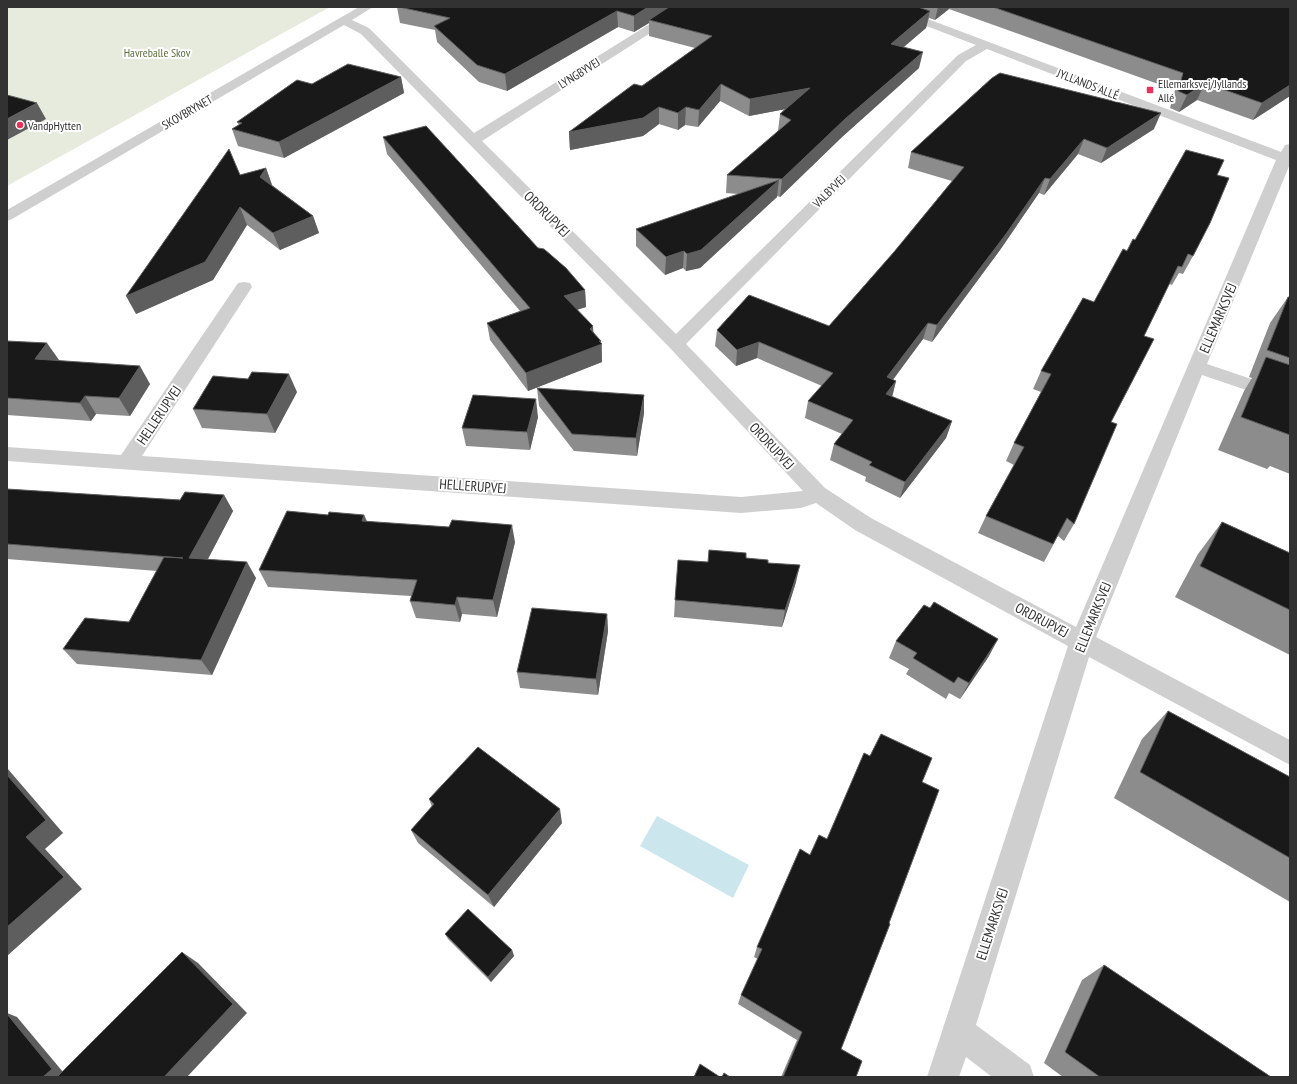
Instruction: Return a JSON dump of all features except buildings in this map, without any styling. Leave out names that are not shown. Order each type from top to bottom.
[{"type":"street","name":"SKOVBRYNET","points":[[7,216],[367,7]]},
{"type":"street","name":"LYNGBYVEJ","points":[[473,140],[685,7]]},
{"type":"street","name":"JYLLANDS ALLÉ","points":[[886,7],[1288,156]]},
{"type":"street","name":"ORDRUPVEJ","points":[[344,21],[365,31],[676,344],[818,494],[863,524],[1290,753]]},
{"type":"street","name":"VALBYVEJ","points":[[676,344],[962,58],[986,45]]},
{"type":"street","name":"ELLEMARKSVEJ","points":[[943,1077],[1082,642],[1197,367],[1288,156]]},
{"type":"street","name":"HELLERUPVEJ","points":[[128,462],[244,287]]},
{"type":"street","points":[[1197,367],[1290,399]]},
{"type":"street","name":"HELLERUPVEJ","points":[[7,454],[741,505],[801,500],[818,494]]},
{"type":"street","points":[[958,1031],[1018,1077]]},
{"type":"green space","name":"Havreballe Skov","points":[[7,7],[330,7],[7,186]]},
{"type":"water","points":[[657,816],[749,865],[733,898],[640,846]]},
{"type":"place","name":"Ellemarksvej/Jyllands Allé","points":[[1150,90]]},
{"type":"place","name":"VandpHytten","points":[[20,125]]}]
